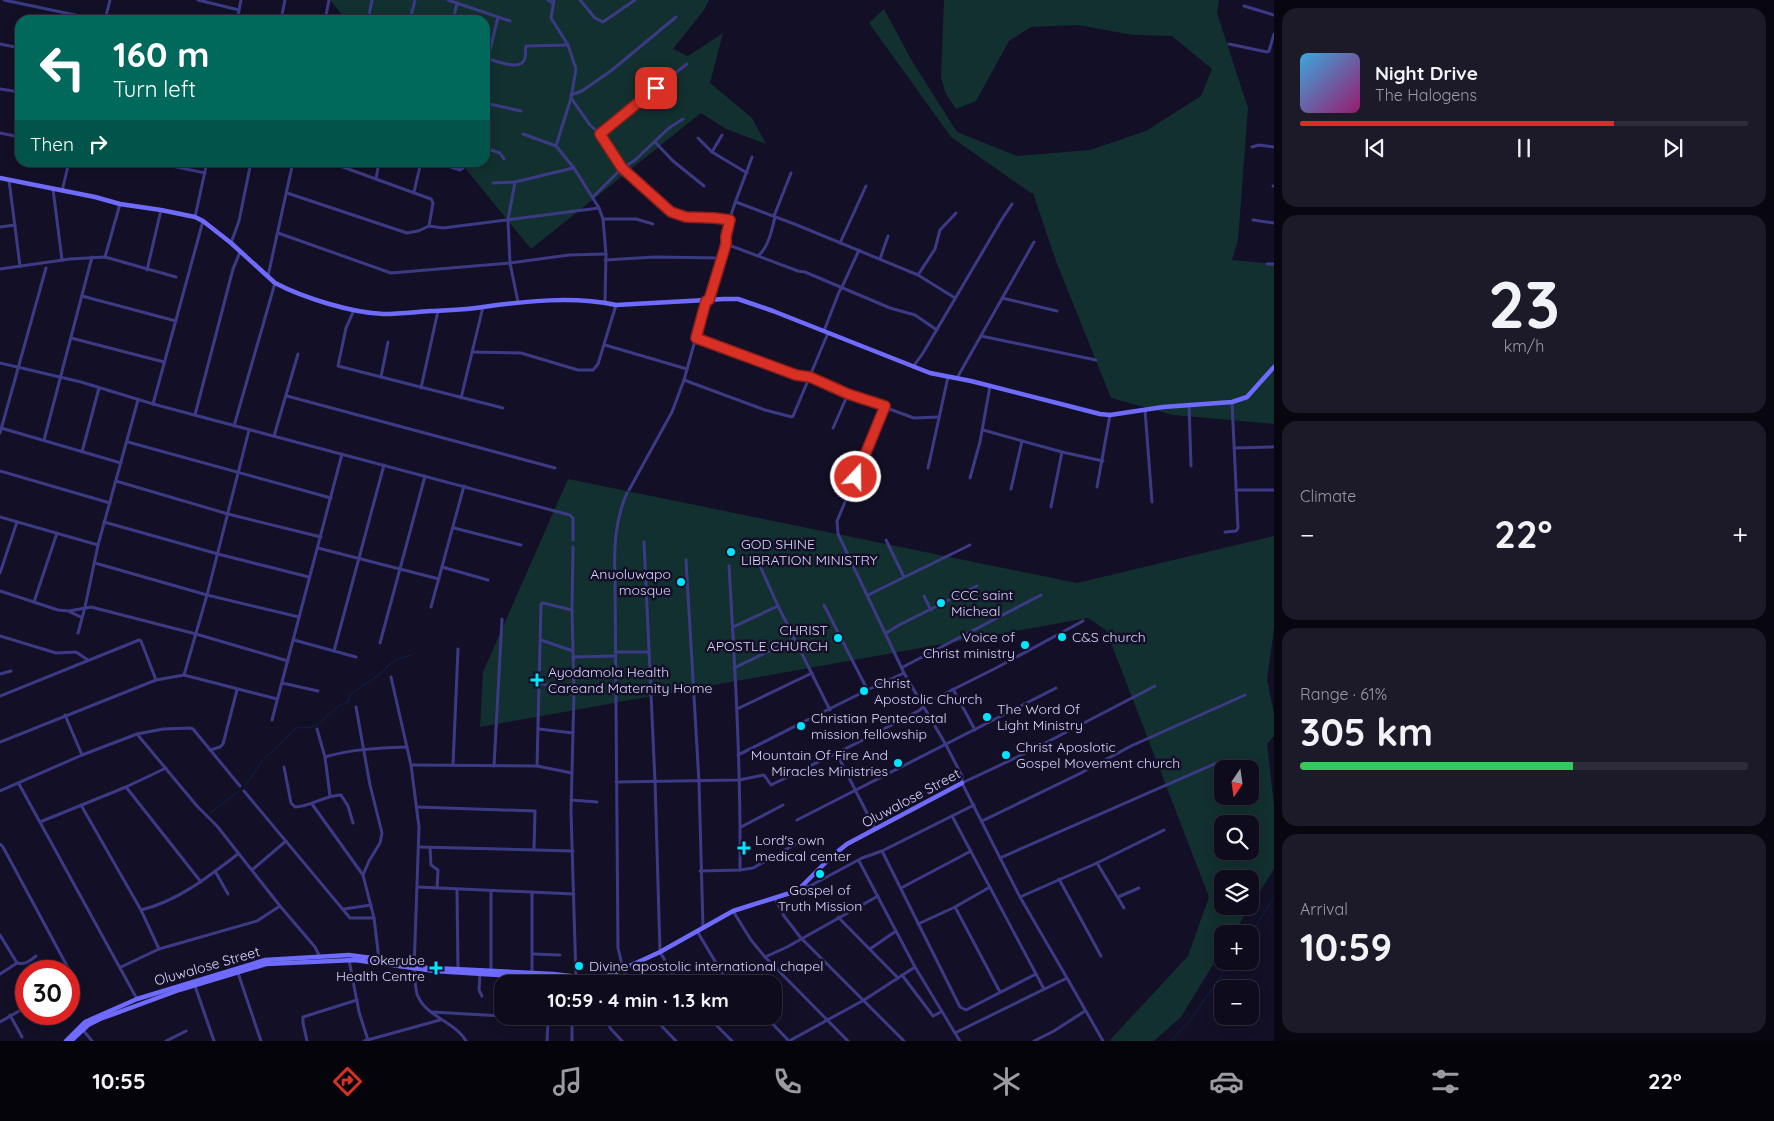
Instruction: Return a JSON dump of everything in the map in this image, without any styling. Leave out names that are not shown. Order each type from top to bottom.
[{"type":"street","points":[[4,0],[75,15]]},
{"type":"street","points":[[106,15],[110,0]]},
{"type":"street","points":[[198,0],[239,10]]},
{"type":"street","points":[[238,15],[241,0]]},
{"type":"street","points":[[282,15],[285,0]]},
{"type":"street","points":[[325,15],[329,0]]},
{"type":"street","points":[[369,15],[372,0]]},
{"type":"street","points":[[411,15],[415,0]]},
{"type":"street","points":[[448,0],[510,20]]},
{"type":"street","points":[[548,0],[554,2],[551,18],[568,45],[576,69],[571,96],[556,146]]},
{"type":"street","points":[[580,0],[595,18],[603,22],[635,0]]},
{"type":"street","points":[[454,15],[457,3]]},
{"type":"street","points":[[1244,6],[1274,14]]},
{"type":"street","points":[[490,51],[498,17]]},
{"type":"street","points":[[571,96],[582,92],[612,70],[676,17]]},
{"type":"street","points":[[1229,44],[1267,52],[1269,51],[1274,34]]},
{"type":"street","points":[[0,44],[15,47]]},
{"type":"street","points":[[490,60],[513,66],[521,64],[524,60],[526,46],[568,45]]},
{"type":"street","points":[[600,134],[642,98],[687,64]]},
{"type":"street","points":[[0,89],[15,91]]},
{"type":"street","points":[[571,96],[590,125],[600,134],[622,168],[671,212],[686,217],[730,220]]},
{"type":"street","points":[[490,104],[521,112]]},
{"type":"street","points":[[594,197],[622,168],[634,161],[669,128],[683,119]]},
{"type":"street","points":[[0,133],[15,136]]},
{"type":"street","points":[[522,134],[556,146],[574,168],[600,208],[603,219],[606,254],[604,302]]},
{"type":"street","points":[[712,152],[722,135]]},
{"type":"street","points":[[698,138],[712,152],[747,173]]},
{"type":"street","points":[[655,142],[673,161],[704,186]]},
{"type":"street","points":[[1252,147],[1259,145],[1274,147]]},
{"type":"street","points":[[490,150],[500,153],[504,159]]},
{"type":"street","points":[[626,975],[618,948],[614,549],[621,510],[628,491],[672,412],[684,380],[722,258],[730,220],[752,157]]},
{"type":"street","points":[[62,191],[68,167]]},
{"type":"street","points":[[177,167],[205,173]]},
{"type":"street","points":[[195,217],[206,167]]},
{"type":"street","points":[[231,242],[239,222],[250,167]]},
{"type":"street","points":[[268,276],[292,167]]},
{"type":"street","points":[[343,167],[433,200],[429,226]]},
{"type":"street","points":[[376,179],[378,167]]},
{"type":"street","points":[[414,192],[421,167]]},
{"type":"street","points":[[451,167],[460,170],[463,167]]},
{"type":"street","points":[[493,183],[515,182],[574,168]]},
{"type":"street","points":[[759,255],[768,241],[791,173]]},
{"type":"street","points":[[0,178],[95,197],[120,204],[195,217],[231,242],[275,283],[295,293],[314,299],[382,314],[438,311],[518,302],[604,302],[616,305],[724,298],[738,299],[913,366],[948,377],[1110,415],[1188,405],[1232,402],[1247,397],[1274,367]]},
{"type":"street","points":[[9,180],[20,266]]},
{"type":"street","points":[[515,182],[508,220],[510,263],[518,302]]},
{"type":"street","points":[[840,243],[866,186]]},
{"type":"street","points":[[53,189],[62,260]]},
{"type":"street","points":[[287,193],[401,232],[414,232],[429,226],[443,228],[600,208]]},
{"type":"street","points":[[736,202],[918,275],[955,298]]},
{"type":"street","points":[[105,257],[120,204]]},
{"type":"street","points":[[913,366],[937,330],[1012,204]]},
{"type":"street","points":[[147,270],[161,210]]},
{"type":"street","points":[[918,275],[935,249],[940,230],[951,216],[956,214]]},
{"type":"street","points":[[603,219],[636,219],[653,224]]},
{"type":"street","points":[[1254,220],[1274,223]]},
{"type":"street","points":[[153,404],[203,221]]},
{"type":"street","points":[[0,227],[15,225]]},
{"type":"street","points":[[278,233],[391,273],[510,263],[569,255],[606,254]]},
{"type":"street","points":[[880,259],[888,236]]},
{"type":"street","points":[[957,378],[1034,242]]},
{"type":"street","points":[[726,244],[842,287],[890,308],[915,315],[937,330]]},
{"type":"street","points":[[684,380],[790,418],[794,416],[810,377],[839,292],[859,250]]},
{"type":"street","points":[[195,415],[233,269],[240,252]]},
{"type":"street","points":[[44,440],[92,257]]},
{"type":"street","points":[[0,274],[1,269],[62,260],[105,257],[176,278]]},
{"type":"street","points":[[605,260],[654,257],[722,258]]},
{"type":"street","points":[[1267,264],[1274,264]]},
{"type":"street","points":[[0,433],[46,268]]},
{"type":"street","points":[[234,426],[275,283]]},
{"type":"street","points":[[82,296],[176,321]]},
{"type":"street","points":[[1002,298],[1057,311]]},
{"type":"street","points":[[472,352],[521,353],[587,371],[596,368],[598,364],[616,305]]},
{"type":"street","points":[[461,398],[483,307]]},
{"type":"street","points":[[355,309],[346,328],[338,366],[503,408]]},
{"type":"street","points":[[421,388],[438,311]]},
{"type":"street","points":[[981,336],[1096,360]]},
{"type":"street","points":[[71,338],[164,362]]},
{"type":"street","points":[[696,338],[796,375],[810,377],[848,394],[914,418],[939,417]]},
{"type":"street","points":[[381,378],[388,342]]},
{"type":"street","points":[[604,345],[687,369]]},
{"type":"street","points":[[274,436],[298,354]]},
{"type":"street","points":[[0,364],[60,377],[234,426],[570,515],[573,518],[573,540]]},
{"type":"street","points":[[928,468],[948,377]]},
{"type":"street","points":[[970,478],[983,430],[990,386]]},
{"type":"street","points":[[82,452],[99,388]]},
{"type":"street","points":[[833,428],[848,394]]},
{"type":"street","points":[[287,396],[555,468]]},
{"type":"street","points":[[78,633],[98,545],[128,442],[138,400]]},
{"type":"street","points":[[1225,532],[1238,530],[1232,402]]},
{"type":"street","points":[[1188,405],[1191,466]]},
{"type":"street","points":[[885,406],[837,521],[836,527],[842,545],[903,667],[904,673],[962,776],[962,782],[1020,897],[1103,1041]]},
{"type":"street","points":[[1145,410],[1152,502]]},
{"type":"street","points":[[1097,487],[1110,415]]},
{"type":"street","points":[[2,428],[121,464]]},
{"type":"street","points":[[184,675],[250,430]]},
{"type":"street","points":[[983,430],[1062,452],[1103,461]]},
{"type":"street","points":[[1011,488],[1022,441]]},
{"type":"street","points":[[128,442],[331,498]]},
{"type":"street","points":[[1234,448],[1274,448]]},
{"type":"street","points":[[1051,508],[1062,452]]},
{"type":"street","points":[[272,720],[342,454]]},
{"type":"street","points":[[334,651],[384,465]]},
{"type":"street","points":[[0,472],[110,503]]},
{"type":"street","points":[[380,643],[424,476]]},
{"type":"street","points":[[116,481],[228,514],[321,537]]},
{"type":"street","points":[[431,607],[464,486]]},
{"type":"street","points":[[1236,490],[1274,490]]},
{"type":"street","points":[[0,517],[98,545]]},
{"type":"street","points":[[0,573],[17,522]]},
{"type":"street","points":[[104,522],[218,554],[310,577]]},
{"type":"street","points":[[454,528],[521,545]]},
{"type":"street","points":[[34,602],[56,533]]},
{"type":"street","points":[[886,540],[904,577]]},
{"type":"street","points":[[644,542],[655,781],[660,952],[674,975]]},
{"type":"street","points":[[868,595],[970,545]]},
{"type":"street","points":[[573,547],[574,692],[571,800],[578,975]]},
{"type":"street","points":[[318,548],[439,579]]},
{"type":"street","points":[[686,560],[699,782],[703,929]]},
{"type":"street","points":[[95,563],[207,595],[299,617]]},
{"type":"street","points":[[729,566],[737,709],[741,827],[740,870]]},
{"type":"street","points":[[760,566],[830,710]]},
{"type":"street","points":[[442,567],[488,580]]},
{"type":"street","points":[[886,633],[977,586]]},
{"type":"street","points":[[0,591],[58,610],[69,611],[91,606],[288,661]]},
{"type":"street","points":[[903,667],[1041,595]]},
{"type":"street","points":[[924,596],[931,610]]},
{"type":"street","points":[[537,766],[542,603],[572,610]]},
{"type":"street","points":[[824,605],[867,689]]},
{"type":"street","points":[[733,627],[778,606]]},
{"type":"street","points":[[69,611],[81,617]]},
{"type":"street","points":[[494,766],[502,619]]},
{"type":"street","points":[[616,782],[699,782],[739,780],[764,775],[771,785],[837,754],[920,710],[926,703],[1083,621]]},
{"type":"street","points":[[0,636],[56,653],[76,652],[88,660]]},
{"type":"street","points":[[734,668],[794,639]]},
{"type":"street","points":[[0,696],[139,640],[156,680]]},
{"type":"street","points":[[294,640],[356,657]]},
{"type":"street","points":[[541,640],[573,651]]},
{"type":"street","points":[[453,765],[458,649]]},
{"type":"street","points":[[574,657],[649,652]]},
{"type":"street","points":[[0,674],[11,671]]},
{"type":"street","points":[[737,709],[812,673]]},
{"type":"street","points":[[738,755],[830,710],[867,689],[904,673]]},
{"type":"street","points":[[0,742],[156,680],[184,675],[277,700]]},
{"type":"street","points":[[391,677],[407,747],[417,807],[420,847],[414,968],[417,995],[431,1012],[462,1034],[466,1041]]},
{"type":"street","points":[[282,683],[318,691]]},
{"type":"street","points":[[540,683],[574,692]]},
{"type":"street","name":"Oluwalose Street","points":[[611,975],[660,952],[733,911],[790,893],[801,887],[839,850],[875,829],[962,782],[1028,752],[1155,686]]},
{"type":"street","points":[[798,820],[1056,688]]},
{"type":"street","points":[[953,689],[975,730]]},
{"type":"street","points":[[210,750],[223,744],[237,690]]},
{"type":"street","points":[[982,821],[1131,746],[1245,694]]},
{"type":"street","points":[[356,707],[370,785],[382,833],[380,843],[369,860],[363,875]]},
{"type":"street","points":[[65,715],[82,755]]},
{"type":"street","points":[[0,791],[82,755],[138,734],[163,729],[192,728],[240,786]]},
{"type":"street","points":[[317,728],[330,796]]},
{"type":"street","points":[[539,729],[573,733]]},
{"type":"street","points":[[138,734],[197,806],[217,826],[280,906],[313,944],[320,957]]},
{"type":"street","points":[[324,757],[364,749],[407,747]]},
{"type":"street","points":[[837,754],[875,829]]},
{"type":"street","points":[[1000,858],[1214,764]]},
{"type":"street","points":[[410,765],[537,766],[572,773]]},
{"type":"street","points":[[284,767],[291,803],[296,808],[312,804],[330,796],[340,795],[353,823]]},
{"type":"street","points":[[40,822],[126,787],[166,768]]},
{"type":"street","points":[[19,784],[137,999]]},
{"type":"street","points":[[126,787],[201,882]]},
{"type":"street","points":[[244,791],[352,919],[374,918]]},
{"type":"street","points":[[571,800],[597,802]]},
{"type":"street","points":[[312,804],[363,875],[374,918],[379,959]]},
{"type":"street","points":[[81,805],[141,910],[159,950]]},
{"type":"street","points":[[741,827],[783,805]]},
{"type":"street","points":[[801,887],[810,886],[867,856],[882,851],[974,805]]},
{"type":"street","points":[[417,807],[535,811],[534,849]]},
{"type":"street","points":[[952,816],[1044,989]]},
{"type":"street","points":[[1020,897],[1097,863],[1164,830]]},
{"type":"street","points":[[252,870],[286,841]]},
{"type":"street","points":[[700,871],[753,868],[799,842]]},
{"type":"street","points":[[0,844],[4,847],[64,960]]},
{"type":"street","points":[[420,847],[573,851]]},
{"type":"street","points":[[430,848],[431,865],[438,870],[437,888]]},
{"type":"street","points":[[882,851],[960,1007],[966,1010],[1036,974]]},
{"type":"street","points":[[900,888],[971,851]]},
{"type":"street","points":[[141,910],[162,904],[201,882],[238,854]]},
{"type":"street","points":[[859,861],[915,967],[960,1041]]},
{"type":"street","points":[[1097,863],[1124,908]]},
{"type":"street","points":[[215,871],[228,894]]},
{"type":"street","points":[[1059,879],[1101,956]]},
{"type":"street","points":[[918,924],[955,907],[990,887]]},
{"type":"street","points":[[418,888],[574,894]]},
{"type":"street","points":[[1118,897],[1139,888]]},
{"type":"street","points":[[457,890],[458,970]]},
{"type":"street","points":[[491,891],[491,971]]},
{"type":"street","points":[[532,892],[532,973]]},
{"type":"street","points":[[765,957],[878,896]]},
{"type":"street","points":[[775,897],[784,916],[800,938],[904,1041]]},
{"type":"street","points":[[344,909],[371,905]]},
{"type":"street","points":[[121,967],[159,950],[257,921],[280,906]]},
{"type":"street","points":[[955,907],[1000,992]]},
{"type":"street","points":[[733,911],[751,940],[765,957],[848,1041]]},
{"type":"street","points":[[838,917],[898,978]]},
{"type":"street","points":[[870,949],[896,931]]},
{"type":"street","points":[[697,932],[724,975]]},
{"type":"street","points":[[0,935],[15,960]]},
{"type":"street","points":[[532,954],[560,955]]},
{"type":"street","name":"Oluwalose Street","points":[[71,1041],[82,1030],[100,1019],[140,1003],[265,960],[349,955],[379,959],[414,968],[480,973],[491,971],[559,975]]},
{"type":"street","points":[[31,960],[36,956]]},
{"type":"street","points":[[349,960],[356,1000],[368,1040]]},
{"type":"street","name":"Oluwalose Street","points":[[66,1041],[85,1022],[137,999],[266,964],[349,960],[414,968],[510,975]]},
{"type":"street","points":[[0,974],[15,964]]},
{"type":"street","points":[[774,1025],[789,1041],[864,1000],[915,967]]},
{"type":"street","points":[[238,973],[261,1041]]},
{"type":"street","points":[[480,973],[479,990],[482,996]]},
{"type":"street","points":[[902,975],[933,1016],[941,1012]]},
{"type":"street","points":[[955,1033],[1067,978]]},
{"type":"street","points":[[194,986],[214,1041]]},
{"type":"street","points":[[307,1041],[302,1022],[304,1017],[356,1000]]},
{"type":"street","points":[[1034,1041],[1054,1031],[1085,1011]]},
{"type":"street","points":[[431,1012],[494,1016]]},
{"type":"street","points":[[0,1022],[15,1013]]},
{"type":"street","points":[[10,1016],[22,1037]]},
{"type":"street","points":[[364,1041],[441,1019]]},
{"type":"street","points":[[547,1041],[548,1025]]},
{"type":"street","points":[[571,1025],[572,1041]]},
{"type":"street","points":[[609,1025],[622,1041]]},
{"type":"street","points":[[661,1025],[676,1041]]},
{"type":"street","points":[[716,1025],[732,1041]]},
{"type":"street","points":[[82,1030],[92,1041]]},
{"type":"street","points":[[166,1041],[186,1031]]},
{"type":"green space","points":[[330,0],[709,0],[704,10],[673,49],[688,56],[723,33],[710,83],[752,118],[766,144],[726,129],[701,113],[531,249],[464,167],[490,167],[490,15],[342,15]]},
{"type":"green space","points":[[944,0],[1219,0],[1217,13],[1248,108],[1238,240],[1232,260],[1274,264],[1274,424],[1173,415],[1111,398],[1056,261],[1033,193],[951,137],[869,23],[884,9],[912,61],[957,132],[1017,156],[1090,150],[1146,131],[1201,96],[1212,69],[1172,36],[1133,35],[1078,25],[1031,27],[1009,41],[976,101],[956,109],[946,94],[941,78]]},
{"type":"green space","points":[[568,479],[1077,583],[1274,536],[1274,628],[1267,680],[1274,714],[1274,736],[1267,744],[1274,806],[1274,869],[1259,893],[1259,870],[1214,870],[1214,915],[1245,915],[1239,925],[1214,925],[1214,963],[1181,1017],[1154,1041],[1109,1041],[1188,956],[1209,897],[1106,630],[1088,618],[480,727],[483,672]]},
{"type":"waterway","points":[[245,786],[262,761],[296,728],[312,727],[319,723],[340,705],[348,702],[350,694],[379,675],[390,664],[400,658],[412,655]]},
{"type":"waterway","points":[[210,813],[239,791]]},
{"type":"waterway","points":[[1257,925],[1274,897]]},
{"type":"waterway","points":[[1171,1041],[1189,1022],[1225,970]]},
{"type":"place","name":"GOD SHINE LIBRATION MINISTRY","points":[[731,552]]},
{"type":"place","name":"Anuoluwapo mosque","points":[[681,582]]},
{"type":"place","name":"CCC saint Micheal","points":[[941,603]]},
{"type":"place","name":"C&S church","points":[[1062,637]]},
{"type":"place","name":"CHRIST APOSTLE CHURCH","points":[[838,638]]},
{"type":"place","name":"Voice of Christ ministry","points":[[1025,645]]},
{"type":"place","name":"Ayodamola Health Careand Maternity Home","points":[[537,680]]},
{"type":"place","name":"Christ Apostolic Church","points":[[864,691]]},
{"type":"place","name":"The Word Of Light Ministry","points":[[987,717]]},
{"type":"place","name":"Christian Pentecostal mission fellowship","points":[[801,726]]},
{"type":"place","name":"Christ Aposlotic Gospel Movement church","points":[[1006,755]]},
{"type":"place","name":"Mountain Of Fire And Miracles Ministries","points":[[898,763]]},
{"type":"place","name":"Lord's own medical center","points":[[744,848]]},
{"type":"place","name":"Gospel of Truth Mission","points":[[820,874]]},
{"type":"place","name":"Divine apostolic international chapel","points":[[579,966]]},
{"type":"place","name":"Okerube Health Centre","points":[[436,968]]},
{"type":"route","points":[[656,88],[634,104],[600,134],[622,168],[671,212],[686,217],[730,220],[722,258],[709,300],[706,301],[696,338],[796,375],[810,377],[848,394],[885,406],[856,477]]}]
